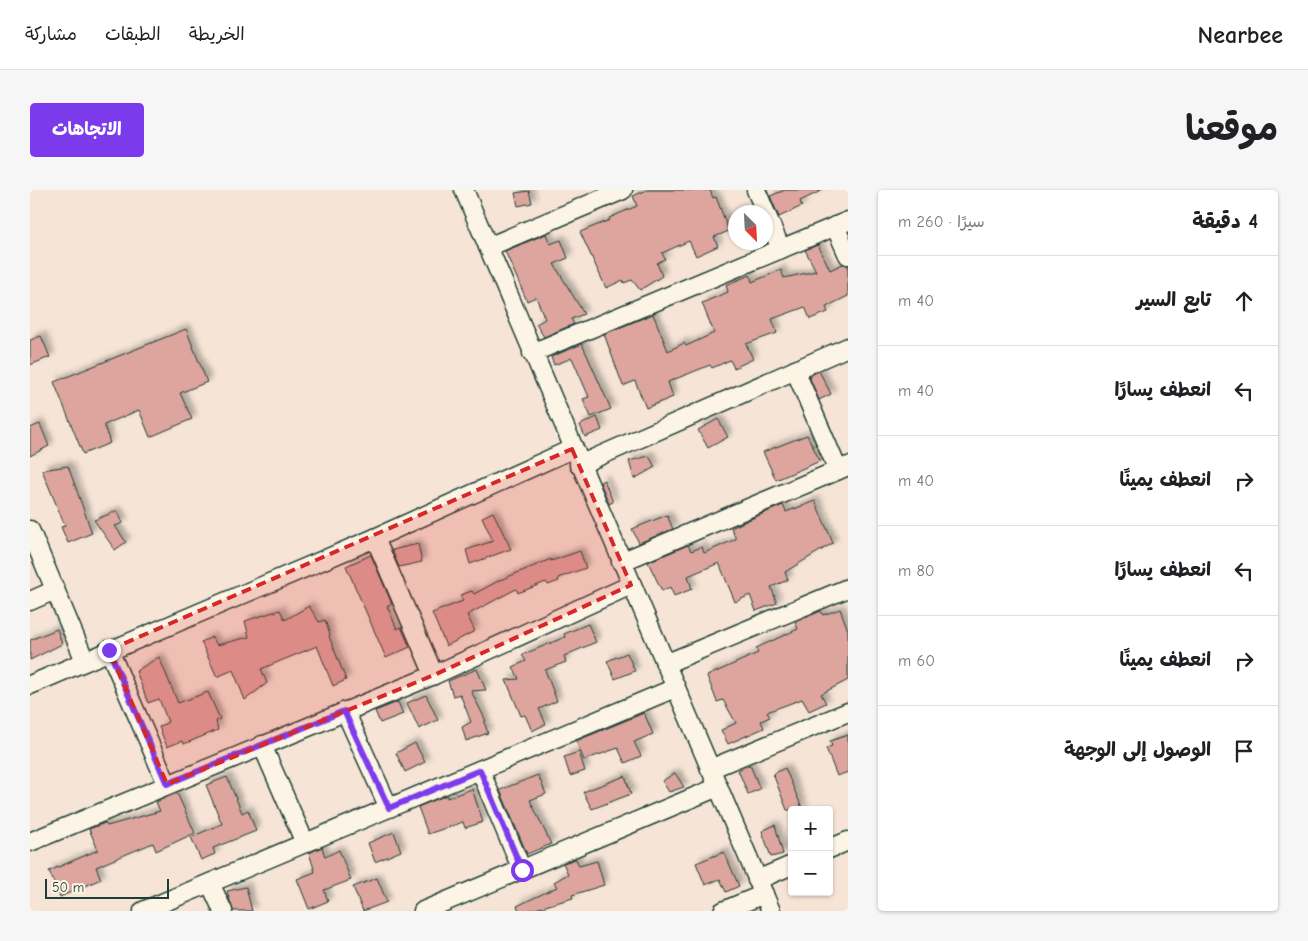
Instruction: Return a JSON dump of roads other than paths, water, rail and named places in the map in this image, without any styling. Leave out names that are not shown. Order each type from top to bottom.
[{"type":"street","points":[[464,190],[630,585],[771,911]]},
{"type":"street","points":[[488,247],[623,190]]},
{"type":"street","points":[[756,190],[782,248]]},
{"type":"street","points":[[532,353],[842,223],[848,255]]},
{"type":"street","points":[[30,685],[375,538],[848,347]]},
{"type":"street","points":[[621,562],[843,468],[795,370]]},
{"type":"street","points":[[30,530],[85,661]]},
{"type":"street","points":[[375,538],[434,674]]},
{"type":"street","points":[[30,842],[434,674],[630,585]]},
{"type":"street","points":[[665,664],[848,588]]},
{"type":"street","points":[[30,601],[55,590]]},
{"type":"street","points":[[109,650],[167,784]]},
{"type":"street","points":[[143,911],[675,688]]},
{"type":"street","points":[[344,711],[389,808]]},
{"type":"street","points":[[710,769],[848,712]]},
{"type":"street","points":[[262,745],[305,843]]},
{"type":"street","points":[[480,770],[522,870]]},
{"type":"street","points":[[423,911],[442,908],[522,870],[718,787]]},
{"type":"street","points":[[833,847],[848,841]]},
{"type":"street","points":[[722,911],[788,868]]},
{"type":"street","points":[[210,882],[222,911]]}]
